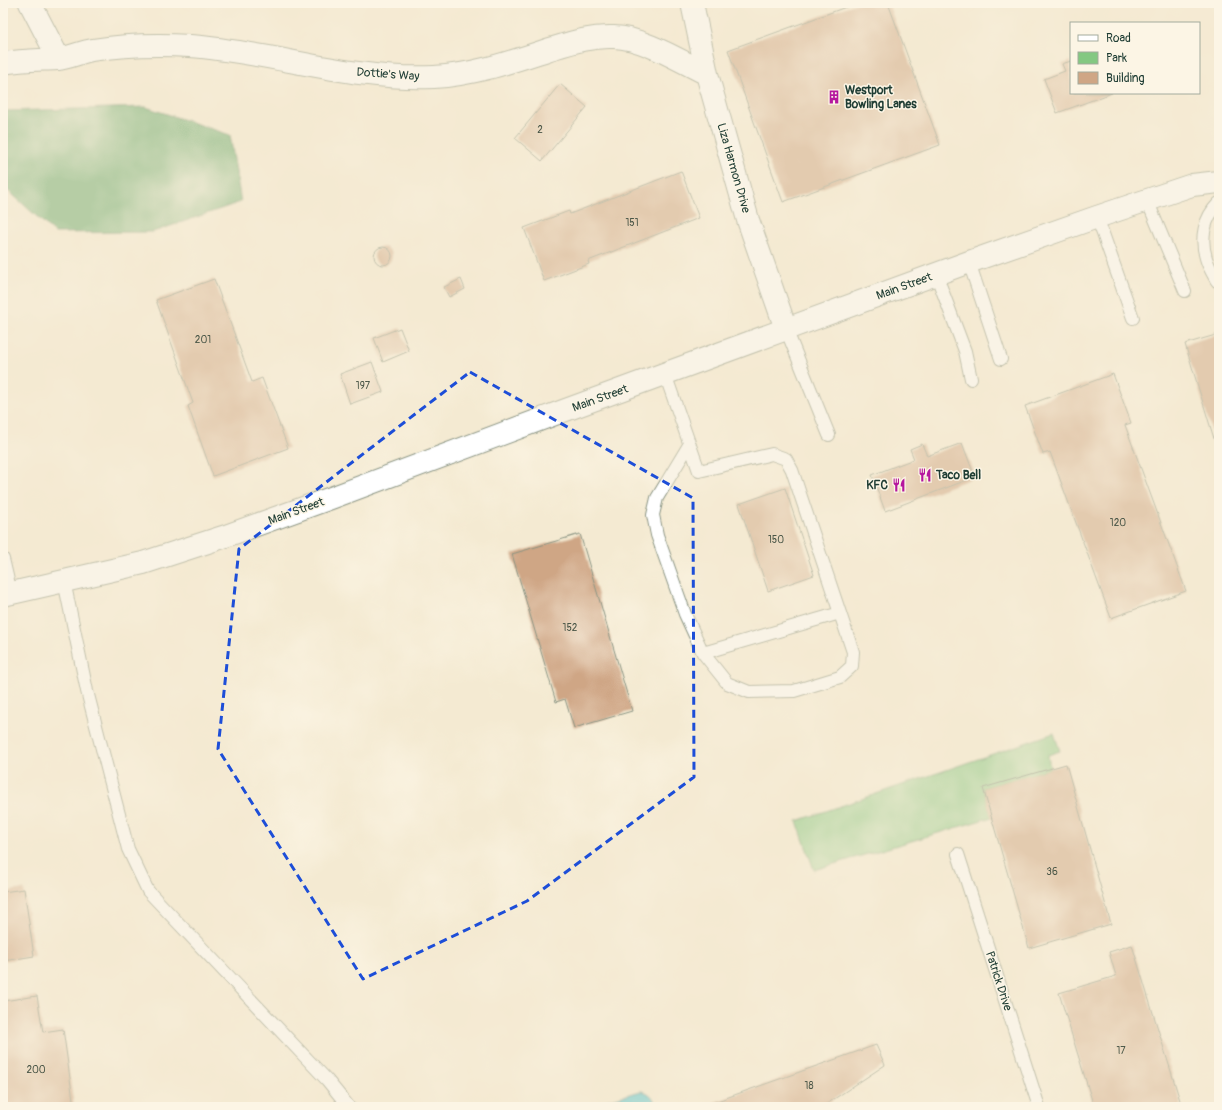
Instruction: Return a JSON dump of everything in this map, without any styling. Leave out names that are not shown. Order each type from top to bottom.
[{"type":"main road","points":[[30,3],[59,58]]},
{"type":"main road","name":"Liza Harmon Drive","points":[[692,3],[707,74],[748,220],[786,329]]},
{"type":"main road","name":"Dottie's Way","points":[[3,63],[22,60],[59,58],[99,50],[140,46],[190,46],[388,76],[435,77],[479,71],[589,38],[615,37],[642,42],[707,74]]},
{"type":"main road","name":"Main Street","points":[[1192,185],[1219,169]]},
{"type":"main road","name":"Main Street","points":[[7,594],[143,563],[223,537],[331,498],[563,410],[969,262],[1192,185],[1219,182]]},
{"type":"lane","points":[[1147,200],[1185,290]]},
{"type":"lane","points":[[1217,281],[1206,259],[1202,235],[1211,211],[1219,203]]},
{"type":"lane","points":[[1097,217],[1133,318]]},
{"type":"lane","points":[[969,262],[1001,358]]},
{"type":"lane","points":[[936,274],[965,351],[971,379]]},
{"type":"lane","points":[[786,329],[829,435]]},
{"type":"lane","points":[[665,374],[698,471],[772,454],[786,459],[792,470],[853,652],[852,666],[840,676],[794,691],[749,692],[727,682],[703,653],[685,614],[657,535],[653,515],[657,498],[689,445]]},
{"type":"lane","points":[[3,559],[7,594]]},
{"type":"lane","points":[[64,581],[87,691],[128,849],[148,891],[327,1080],[349,1107]]},
{"type":"lane","points":[[703,653],[840,613]]},
{"type":"lane","name":"Patrick Drive","points":[[958,854],[1039,1107]]},
{"type":"highlighted area","points":[[470,372],[693,498],[694,777],[527,901],[363,979],[218,749],[239,549]]},
{"type":"green space","points":[[146,107],[230,135],[241,202],[153,232],[55,233],[3,186],[3,111]]},
{"type":"green space","points":[[1054,733],[1060,751],[1048,755],[1050,769],[983,788],[992,817],[814,870],[797,821]]},
{"type":"water","points":[[641,1091],[650,1095],[657,1107],[582,1107]]},
{"type":"building","name":"Westport Bowling Lanes","points":[[857,3],[888,3],[940,145],[783,202],[728,50]]},
{"type":"building","points":[[1070,61],[1070,94],[1109,94],[1057,113],[1044,79],[1065,71],[1062,64]]},
{"type":"building","points":[[560,84],[587,107],[542,161],[515,138]]},
{"type":"building","points":[[681,171],[699,218],[588,261],[589,264],[544,281],[524,228],[569,211],[570,214]]},
{"type":"building","points":[[383,247],[389,250],[392,256],[389,262],[383,265],[377,262],[374,256],[377,250]]},
{"type":"building","points":[[214,279],[252,382],[262,378],[288,448],[213,476],[188,406],[193,403],[156,300]]},
{"type":"building","points":[[461,279],[465,289],[449,297],[444,287]]},
{"type":"building","points":[[400,328],[409,351],[383,362],[374,338]]},
{"type":"building","points":[[1219,334],[1219,455],[1185,344]]},
{"type":"building","points":[[372,362],[383,392],[350,404],[340,374]]},
{"type":"building","points":[[1113,374],[1131,423],[1125,425],[1186,591],[1111,618],[1050,452],[1043,454],[1025,406]]},
{"type":"building","points":[[962,443],[975,477],[885,511],[872,475],[914,459],[910,449],[922,444],[927,456]]},
{"type":"building","points":[[785,488],[814,575],[768,591],[739,504]]},
{"type":"building","points":[[580,534],[632,711],[574,728],[565,699],[556,702],[512,554]]},
{"type":"building","points":[[1066,764],[1111,924],[1029,948],[983,788]]},
{"type":"building","points":[[24,889],[34,956],[3,961],[3,892]]},
{"type":"building","points":[[1132,945],[1182,1107],[1094,1107],[1059,993],[1116,976],[1109,952]]},
{"type":"building","points":[[37,996],[43,1032],[63,1029],[74,1107],[3,1107],[3,1001]]},
{"type":"building","points":[[876,1045],[885,1065],[822,1107],[707,1107],[706,1105]]},
{"type":"place","name":"Westport Bowling Lanes","points":[[834,97]]},
{"type":"place","name":"Taco Bell","points":[[925,475]]},
{"type":"place","name":"KFC","points":[[899,485]]}]
